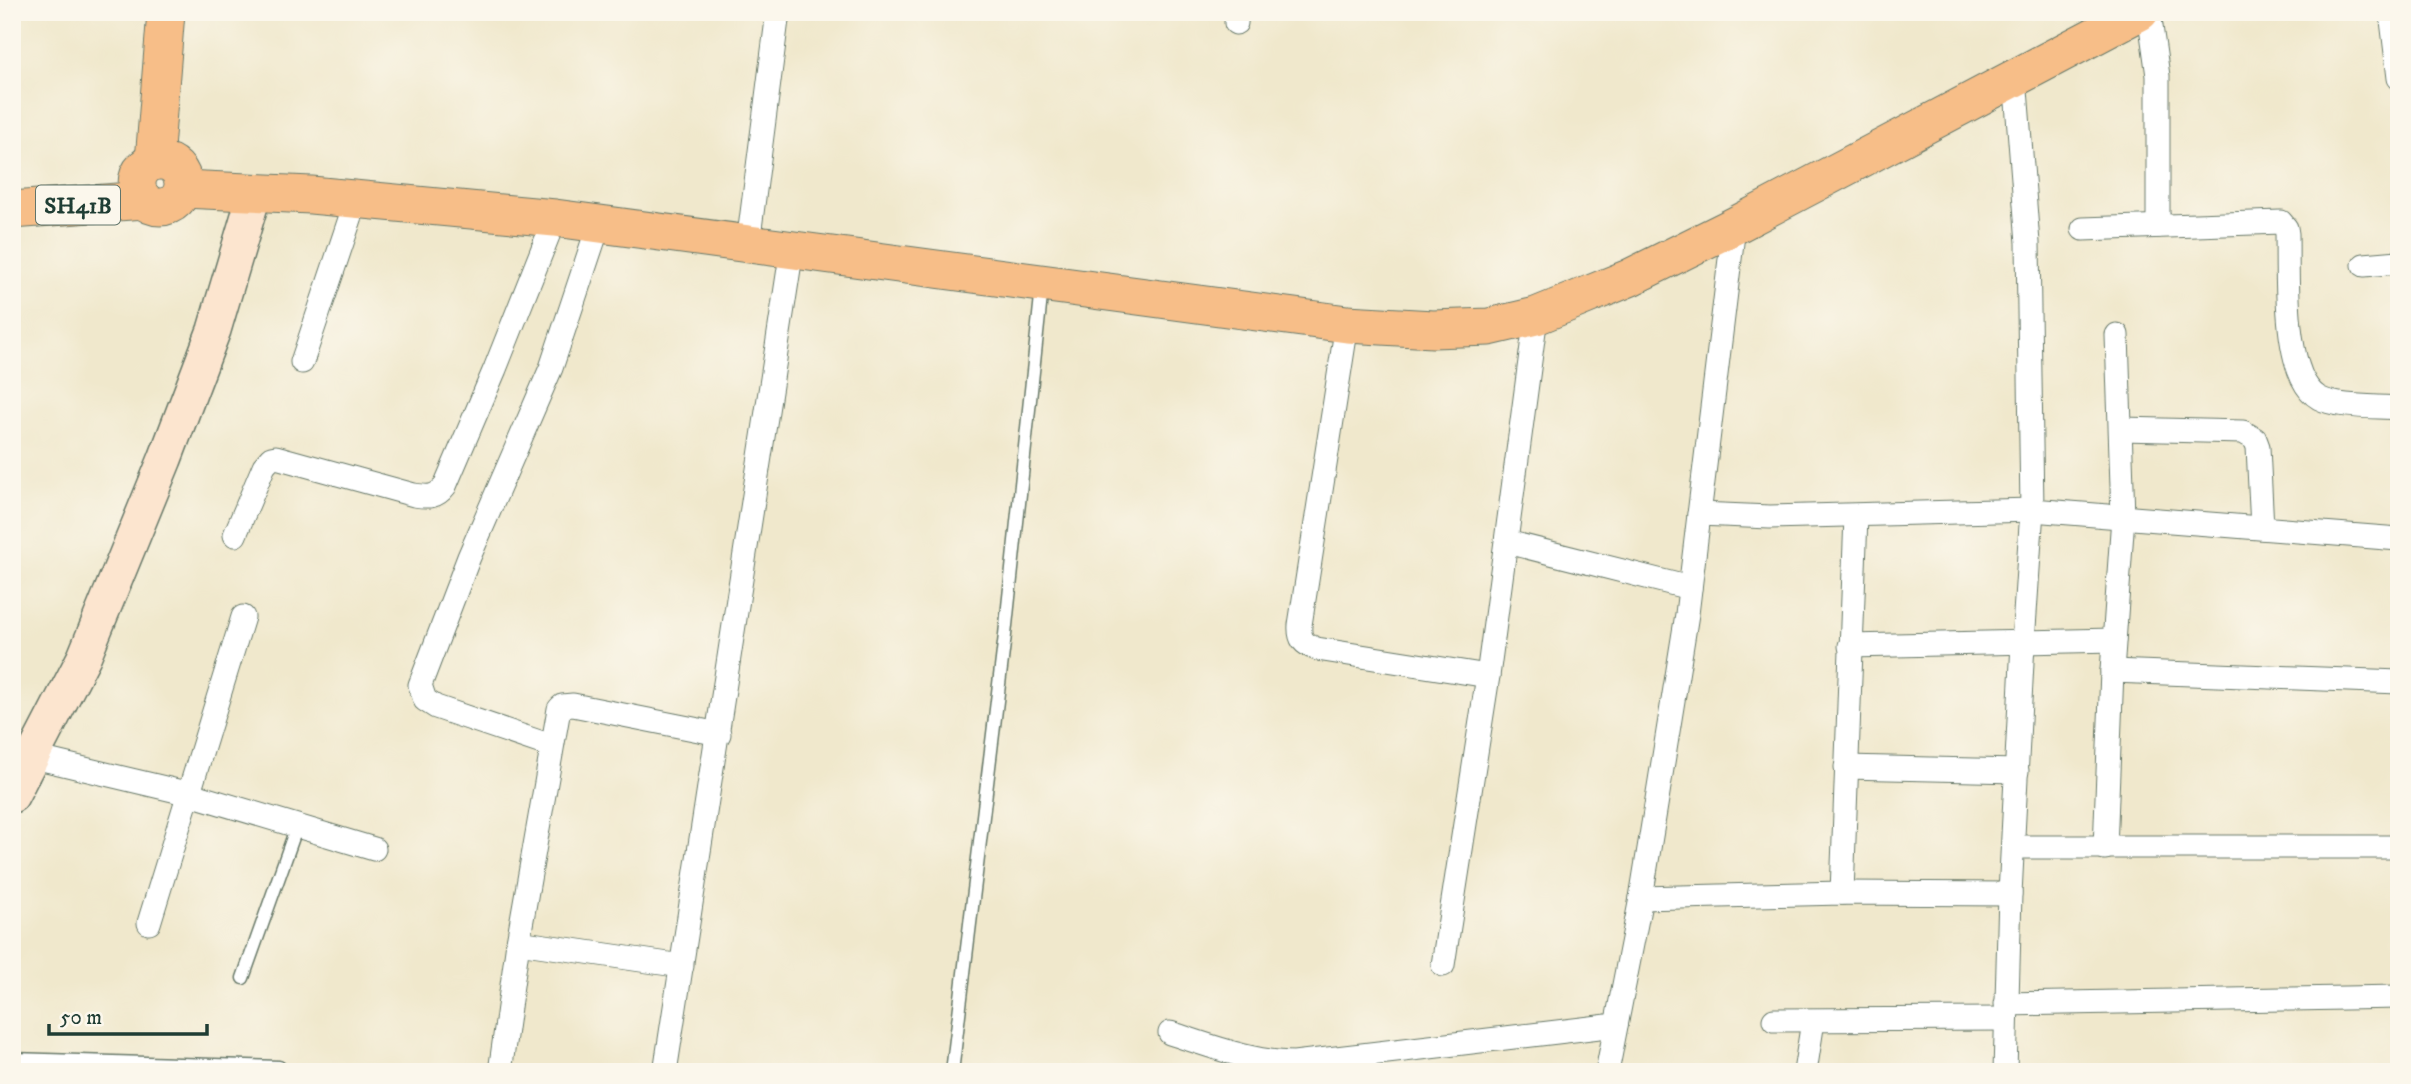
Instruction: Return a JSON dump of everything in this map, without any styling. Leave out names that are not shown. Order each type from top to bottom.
[{"type":"main road","points":[[154,161],[166,12]]},
{"type":"main road","points":[[183,189],[357,198],[555,218],[1347,324],[1433,329],[1489,327],[1536,316],[1629,278],[1734,226],[2140,12]]},
{"type":"main road","points":[[154,161],[166,161],[177,167],[183,177],[183,189],[177,200],[166,206],[154,206],[144,200],[137,190],[138,177],[144,167],[154,161]]},
{"type":"main road","name":"SH41B","points":[[12,210],[144,200]]},
{"type":"street","points":[[748,244],[778,12]]},
{"type":"street","points":[[2149,12],[2158,76],[2158,226]]},
{"type":"street","points":[[2391,12],[2399,78]]},
{"type":"street","points":[[2005,1072],[2010,894],[2032,510],[2028,243],[2015,77]]},
{"type":"street","points":[[12,796],[85,657],[165,459],[214,330],[256,192]]},
{"type":"street","points":[[302,362],[357,198]]},
{"type":"street","points":[[235,535],[264,466],[271,458],[276,457],[414,495],[434,496],[439,493],[445,485],[495,369],[555,218]]},
{"type":"street","points":[[2083,229],[2275,222],[2284,225],[2287,234],[2291,333],[2299,371],[2306,383],[2320,398],[2333,402],[2399,408]]},
{"type":"street","points":[[551,746],[436,707],[425,700],[420,685],[469,557],[551,368],[599,224]]},
{"type":"street","points":[[1607,1072],[1668,744],[1690,588],[1734,226]]},
{"type":"street","points":[[665,1072],[792,249]]},
{"type":"street","points":[[2364,265],[2399,262]]},
{"type":"street","points":[[1443,965],[1488,676],[1536,316]]},
{"type":"street","points":[[1347,324],[1300,637],[1307,645],[1317,649],[1488,676]]},
{"type":"street","points":[[2105,848],[2112,671],[2123,517],[2118,335]]},
{"type":"street","points":[[2122,429],[2243,432],[2250,435],[2258,447],[2262,528]]},
{"type":"street","points":[[1699,514],[1856,516],[2032,510],[2399,539]]},
{"type":"street","points":[[1842,892],[1856,516]]},
{"type":"street","points":[[1507,542],[1690,588]]},
{"type":"street","points":[[149,923],[243,617]]},
{"type":"street","points":[[1850,646],[2114,640]]},
{"type":"street","points":[[2112,671],[2399,682]]},
{"type":"street","points":[[500,1072],[518,942],[551,746],[557,715],[562,706],[719,734]]},
{"type":"street","points":[[34,757],[190,794],[374,849]]},
{"type":"street","points":[[1846,767],[2017,771]]},
{"type":"street","points":[[2013,847],[2399,847]]},
{"type":"street","points":[[1641,898],[1842,892],[2010,894]]},
{"type":"street","points":[[518,942],[682,967]]},
{"type":"street","points":[[1774,1020],[1813,1021],[2399,997]]},
{"type":"street","points":[[1805,1072],[1813,1021]]},
{"type":"street","points":[[1170,1033],[1273,1063],[1364,1064],[1616,1025]]},
{"type":"lane","points":[[952,1072],[1005,635],[1042,284]]},
{"type":"lane","points":[[243,978],[297,826]]},
{"type":"lane","points":[[12,1059],[279,1067]]}]
